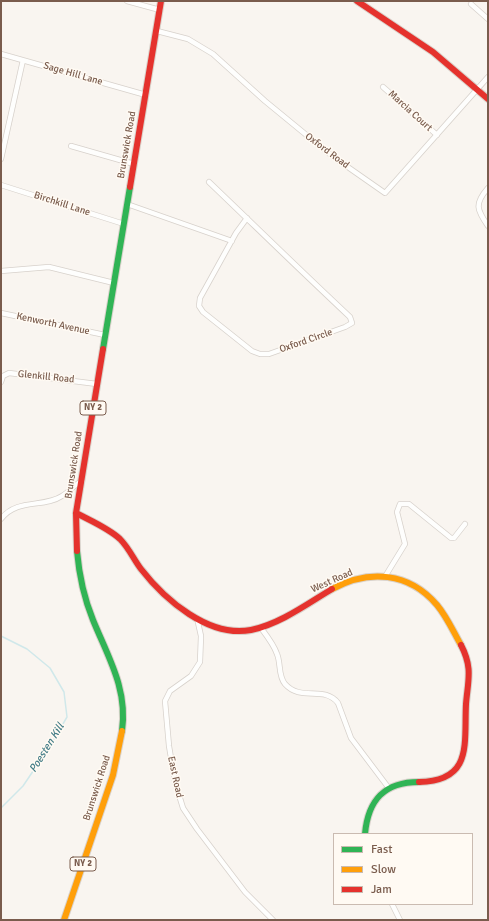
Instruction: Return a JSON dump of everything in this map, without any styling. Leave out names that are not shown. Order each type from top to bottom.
[{"type":"main road","name":"Brunswick Road","points":[[64,920],[122,743],[124,713],[118,677],[86,602],[80,579],[77,556],[76,513],[161,1]]},
{"type":"main road","points":[[357,1],[433,52],[488,99]]},
{"type":"main road","name":"West Road","points":[[76,513],[119,538],[128,547],[140,568],[152,582],[197,618],[212,626],[227,630],[250,630],[261,628],[277,622],[344,584],[386,575]]},
{"type":"main road","points":[[365,833],[367,816],[372,804],[381,792],[388,787],[408,781],[436,782],[450,775],[458,766],[467,748],[466,711],[469,675],[466,656],[439,606],[421,590],[386,575]]},
{"type":"street","points":[[127,1],[160,10]]},
{"type":"street","points":[[471,4],[488,18]]},
{"type":"street","name":"Oxford Road","points":[[157,31],[188,39],[213,54],[265,101],[332,156],[383,193],[388,191],[488,77]]},
{"type":"street","name":"Sage Hill Lane","points":[[1,54],[146,95]]},
{"type":"street","points":[[1,160],[23,60]]},
{"type":"street","name":"Marcia Court","points":[[383,87],[437,135]]},
{"type":"street","points":[[71,146],[134,164]]},
{"type":"street","name":"Oxford Circle","points":[[209,182],[247,218],[350,317],[352,323],[345,328],[269,354],[260,354],[252,351],[203,312],[199,306],[200,298],[232,241],[247,218]]},
{"type":"street","name":"Birchkill Lane","points":[[1,185],[124,224]]},
{"type":"street","points":[[488,188],[480,198],[477,206],[488,226]]},
{"type":"street","points":[[127,204],[232,241]]},
{"type":"street","points":[[1,271],[49,267],[114,283]]},
{"type":"street","name":"Kenworth Avenue","points":[[1,313],[105,335]]},
{"type":"street","name":"Glenkill Road","points":[[1,382],[3,376],[9,373],[97,384]]},
{"type":"street","points":[[1,519],[9,510],[62,496],[70,488],[82,481]]},
{"type":"street","points":[[386,575],[405,544],[397,512],[400,504],[405,502],[409,504],[451,538],[454,538],[465,524]]},
{"type":"street","name":"East Road","points":[[197,618],[201,636],[200,662],[191,676],[170,691],[165,701],[174,782],[183,808],[197,829],[245,892],[273,920]]},
{"type":"street","points":[[261,628],[276,651],[282,679],[285,684],[299,693],[320,694],[334,698],[338,703],[352,738],[388,787]]},
{"type":"street","points":[[392,905],[400,920]]},
{"type":"waterway","name":"Poesten Kill","points":[[1,636],[27,649],[50,668],[64,692],[67,717],[50,746],[23,786],[1,808]]},
{"type":"traffic: fast","points":[[103,349],[130,187]]},
{"type":"traffic: fast","points":[[77,551],[87,603],[110,660],[119,687],[122,701],[122,731]]},
{"type":"traffic: fast","points":[[365,833],[370,812],[380,795],[387,789],[396,785],[419,782]]},
{"type":"traffic: slow","points":[[332,589],[360,578],[388,577],[401,580],[426,594],[437,605],[447,619],[461,645]]},
{"type":"traffic: slow","points":[[64,920],[113,775],[122,731]]},
{"type":"traffic: jam","points":[[130,187],[161,1]]},
{"type":"traffic: jam","points":[[357,1],[433,52],[488,99]]},
{"type":"traffic: jam","points":[[77,551],[76,513],[103,349]]},
{"type":"traffic: jam","points":[[76,513],[105,528],[120,539],[151,581],[175,604],[189,614],[219,628],[235,631],[251,630],[262,627],[293,613],[332,589]]},
{"type":"traffic: jam","points":[[419,782],[436,780],[449,775],[457,767],[462,758],[469,674],[465,653],[461,645]]}]
